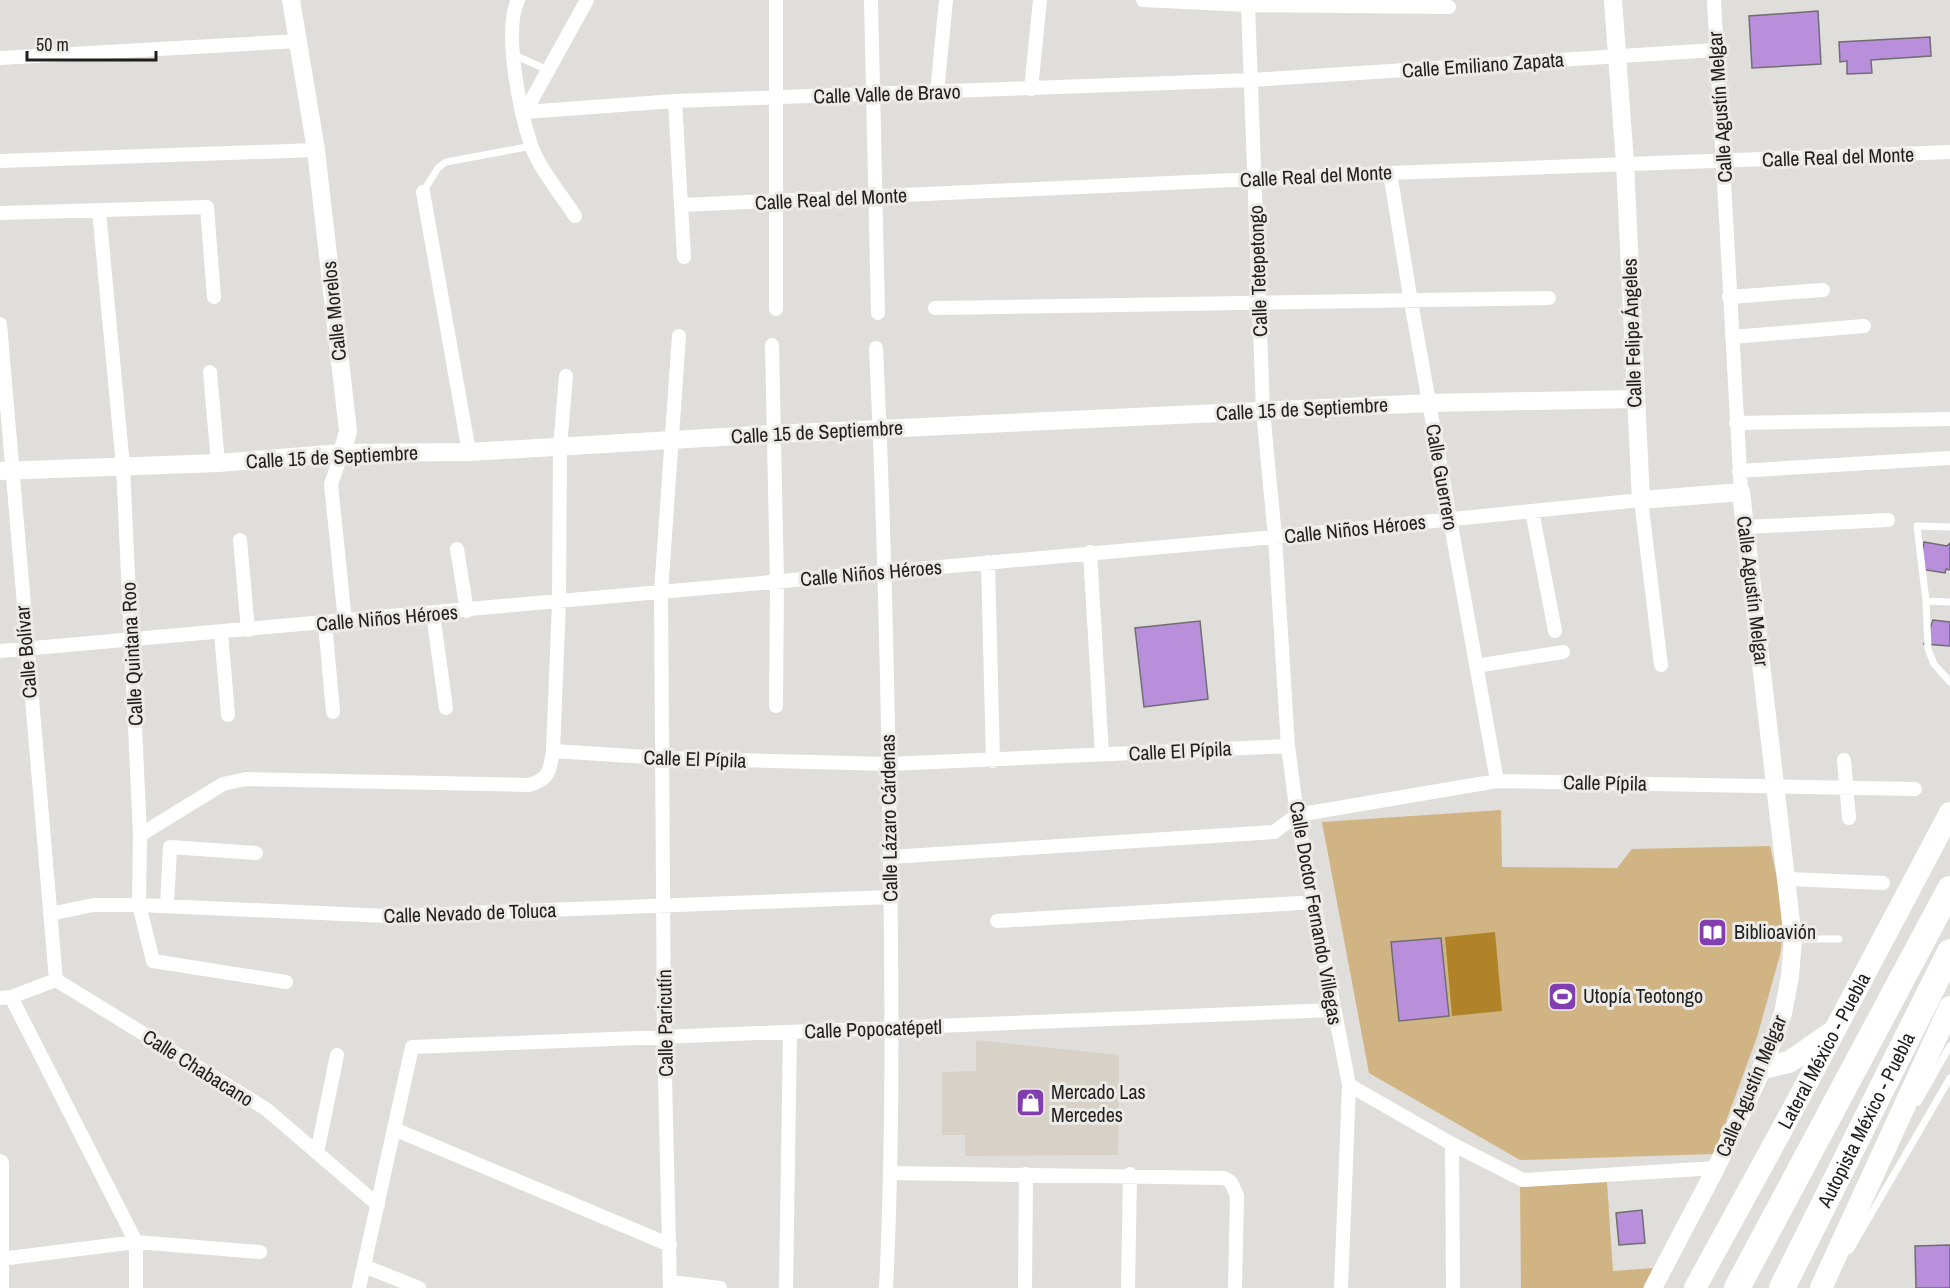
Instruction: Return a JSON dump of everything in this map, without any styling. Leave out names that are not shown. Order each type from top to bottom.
[{"type":"highway","name":"Lateral México - Puebla","points":[[1695,1288],[1950,813]]},
{"type":"highway","name":"Autopista México - Puebla","points":[[1737,1288],[1950,889]]},
{"type":"highway","name":"Autopista México - Puebla","points":[[1782,1288],[1950,952]]},
{"type":"highway","points":[[1821,1288],[1950,1007]]},
{"type":"highway","points":[[1763,1068],[1789,1062],[1834,1030]]},
{"type":"street","name":"Calle Morelos","points":[[291,0],[316,150],[348,431],[330,484],[345,621]]},
{"type":"street","points":[[518,0],[511,26],[512,54],[532,146],[575,216]]},
{"type":"street","points":[[525,112],[550,71],[587,0]]},
{"type":"street","points":[[776,0],[774,98],[776,309]]},
{"type":"street","points":[[871,0],[875,95],[878,313]]},
{"type":"street","points":[[938,93],[946,0]]},
{"type":"street","points":[[1031,89],[1040,0]]},
{"type":"street","name":"Calle Felipe Ángeles","points":[[1613,0],[1625,163],[1634,399],[1641,501],[1661,665]]},
{"type":"street","name":"Calle Agustín Melgar","points":[[1653,1288],[1716,1168],[1763,1068],[1783,1013],[1790,976],[1793,939],[1778,786],[1739,471],[1714,0]]},
{"type":"street","points":[[1143,1],[1248,5],[1449,7]]},
{"type":"street","name":"Calle Tetepetongo","points":[[1248,5],[1263,411],[1275,537]]},
{"type":"street","points":[[0,58],[298,41]]},
{"type":"street","name":"Calle Emiliano Zapata","points":[[1251,80],[1715,50]]},
{"type":"street","name":"Calle Valle de Bravo","points":[[525,112],[675,101],[1251,80]]},
{"type":"street","points":[[675,101],[684,257]]},
{"type":"street","points":[[0,161],[316,150]]},
{"type":"street","name":"Calle Real del Monte","points":[[682,205],[776,203],[1625,163],[1724,162],[1950,152]]},
{"type":"street","name":"Calle Guerrero","points":[[1390,173],[1449,519],[1497,781]]},
{"type":"street","points":[[423,192],[469,452]]},
{"type":"street","points":[[0,213],[207,207],[214,297]]},
{"type":"street","name":"Calle Quintana Roo","points":[[99,211],[123,466],[140,835],[139,905],[153,962],[286,982]]},
{"type":"street","points":[[1729,297],[1823,290]]},
{"type":"street","points":[[935,308],[1549,298]]},
{"type":"street","name":"Calle Bolívar","points":[[0,324],[6,470],[26,649],[56,980]]},
{"type":"street","points":[[1732,337],[1864,326]]},
{"type":"street","name":"Calle Paricutín","points":[[670,1285],[664,1035],[661,592],[679,336]]},
{"type":"street","points":[[772,345],[772,434],[777,581],[776,706]]},
{"type":"street","name":"Calle Lázaro Cárdenas","points":[[876,348],[884,572],[891,897],[892,1173],[886,1288]]},
{"type":"street","points":[[210,372],[218,463]]},
{"type":"street","points":[[140,835],[223,784],[246,779],[529,785],[542,782],[550,772],[553,751],[559,602],[560,447],[566,376]]},
{"type":"street","name":"Calle 15 de Septiembre","points":[[6,470],[218,463],[342,453],[469,452],[880,428],[1430,403],[1634,399]]},
{"type":"street","points":[[1736,423],[1950,419]]},
{"type":"street","points":[[1739,471],[1950,458]]},
{"type":"street","name":"Calle Niños Héroes","points":[[0,651],[467,611],[1741,492]]},
{"type":"street","points":[[1532,512],[1555,631]]},
{"type":"street","points":[[1746,527],[1888,520]]},
{"type":"street","name":"Calle Doctor Fernando Villegas","points":[[1275,537],[1288,746],[1297,814],[1316,902],[1333,1010],[1349,1085],[1341,1288]]},
{"type":"street","points":[[240,540],[248,630]]},
{"type":"street","points":[[457,549],[467,611]]},
{"type":"street","points":[[1090,552],[1102,754]]},
{"type":"street","points":[[988,562],[993,761]]},
{"type":"street","points":[[433,614],[446,708]]},
{"type":"street","points":[[325,623],[333,712]]},
{"type":"street","points":[[221,632],[228,715]]},
{"type":"street","points":[[1476,666],[1563,652]]},
{"type":"street","name":"Calle El Pípila","points":[[553,751],[663,759],[889,764],[1288,746]]},
{"type":"street","points":[[1844,760],[1849,818]]},
{"type":"street","name":"Calle Pípila","points":[[1297,814],[1497,781],[1915,789]]},
{"type":"street","points":[[890,857],[1274,832],[1297,814]]},
{"type":"street","points":[[166,906],[170,847],[256,853]]},
{"type":"street","points":[[1788,879],[1882,883]]},
{"type":"street","name":"Calle Nevado de Toluca","points":[[50,914],[93,905],[139,905],[388,916],[891,897]]},
{"type":"street","points":[[997,921],[1316,902]]},
{"type":"street","points":[[56,980],[6,998],[136,1242],[136,1288]]},
{"type":"street","name":"Calle Chabacano","points":[[56,980],[266,1109],[378,1205]]},
{"type":"street","name":"Calle Popocatépetl","points":[[394,1129],[412,1047],[664,1035],[892,1030],[1333,1010]]},
{"type":"street","points":[[786,1288],[790,1032]]},
{"type":"street","points":[[317,1153],[338,1055]]},
{"type":"street","points":[[1349,1085],[1452,1144],[1523,1180],[1716,1168]]},
{"type":"street","points":[[359,1288],[394,1129],[670,1245]]},
{"type":"street","points":[[1452,1144],[1453,1288]]},
{"type":"street","points":[[0,1163],[0,1288]]},
{"type":"street","points":[[892,1173],[1130,1174],[1216,1177],[1231,1182],[1237,1196],[1234,1288]]},
{"type":"street","points":[[1025,1288],[1026,1174]]},
{"type":"street","points":[[1128,1288],[1130,1174]]},
{"type":"street","points":[[0,1259],[136,1242],[260,1252]]},
{"type":"street","points":[[364,1266],[419,1288]]},
{"type":"street","points":[[670,1285],[720,1288]]},
{"type":"lane","points":[[512,54],[550,71]]},
{"type":"lane","points":[[423,192],[438,168],[446,162],[532,146]]},
{"type":"lane","points":[[1950,527],[1917,526],[1926,600],[1928,650],[1934,664],[1950,682]]},
{"type":"lane","points":[[1926,600],[1950,602]]},
{"type":"lane","points":[[1793,939],[1839,939]]},
{"type":"lane","points":[[1916,1106],[1950,1046]]},
{"type":"lane","points":[[1845,1260],[1950,1078]]},
{"type":"lane","points":[[1815,1288],[1910,1116]]},
{"type":"lane","points":[[1828,1288],[1839,1269]]},
{"type":"shaded area","name":"Utopía Teotongo","points":[[1501,810],[1502,867],[1617,868],[1632,849],[1770,846],[1780,892],[1783,935],[1780,955],[1757,1037],[1714,1154],[1520,1160],[1369,1073],[1322,822]]},
{"type":"shaded area","points":[[1495,932],[1502,1011],[1452,1016],[1445,937]]},
{"type":"shaded area","name":"Mercado Las Mercedes","points":[[976,1040],[1119,1055],[1118,1155],[965,1156],[965,1135],[942,1135],[942,1072],[976,1071]]},
{"type":"shaded area","points":[[1607,1182],[1613,1271],[1653,1268],[1643,1288],[1521,1288],[1520,1187]]},
{"type":"building","points":[[1818,11],[1821,64],[1752,68],[1749,16]]},
{"type":"building","points":[[1930,37],[1931,56],[1871,60],[1872,73],[1847,74],[1847,61],[1840,62],[1839,42]]},
{"type":"building","points":[[1924,542],[1947,546],[1950,543],[1950,570],[1946,569],[1945,573],[1920,569]]},
{"type":"building","points":[[1933,620],[1950,622],[1950,646],[1924,644]]},
{"type":"building","points":[[1200,621],[1208,699],[1144,707],[1135,628]]},
{"type":"building","points":[[1441,938],[1449,1016],[1399,1021],[1391,942]]},
{"type":"building","points":[[1642,1210],[1645,1243],[1619,1245],[1616,1213]]},
{"type":"building","points":[[1950,1245],[1950,1288],[1916,1288],[1915,1246]]},
{"type":"place","name":"Biblioavión","points":[[1713,932]]},
{"type":"place","name":"Utopía Teotongo","points":[[1562,996]]},
{"type":"place","name":"Mercado Las Mercedes","points":[[1030,1103]]}]
